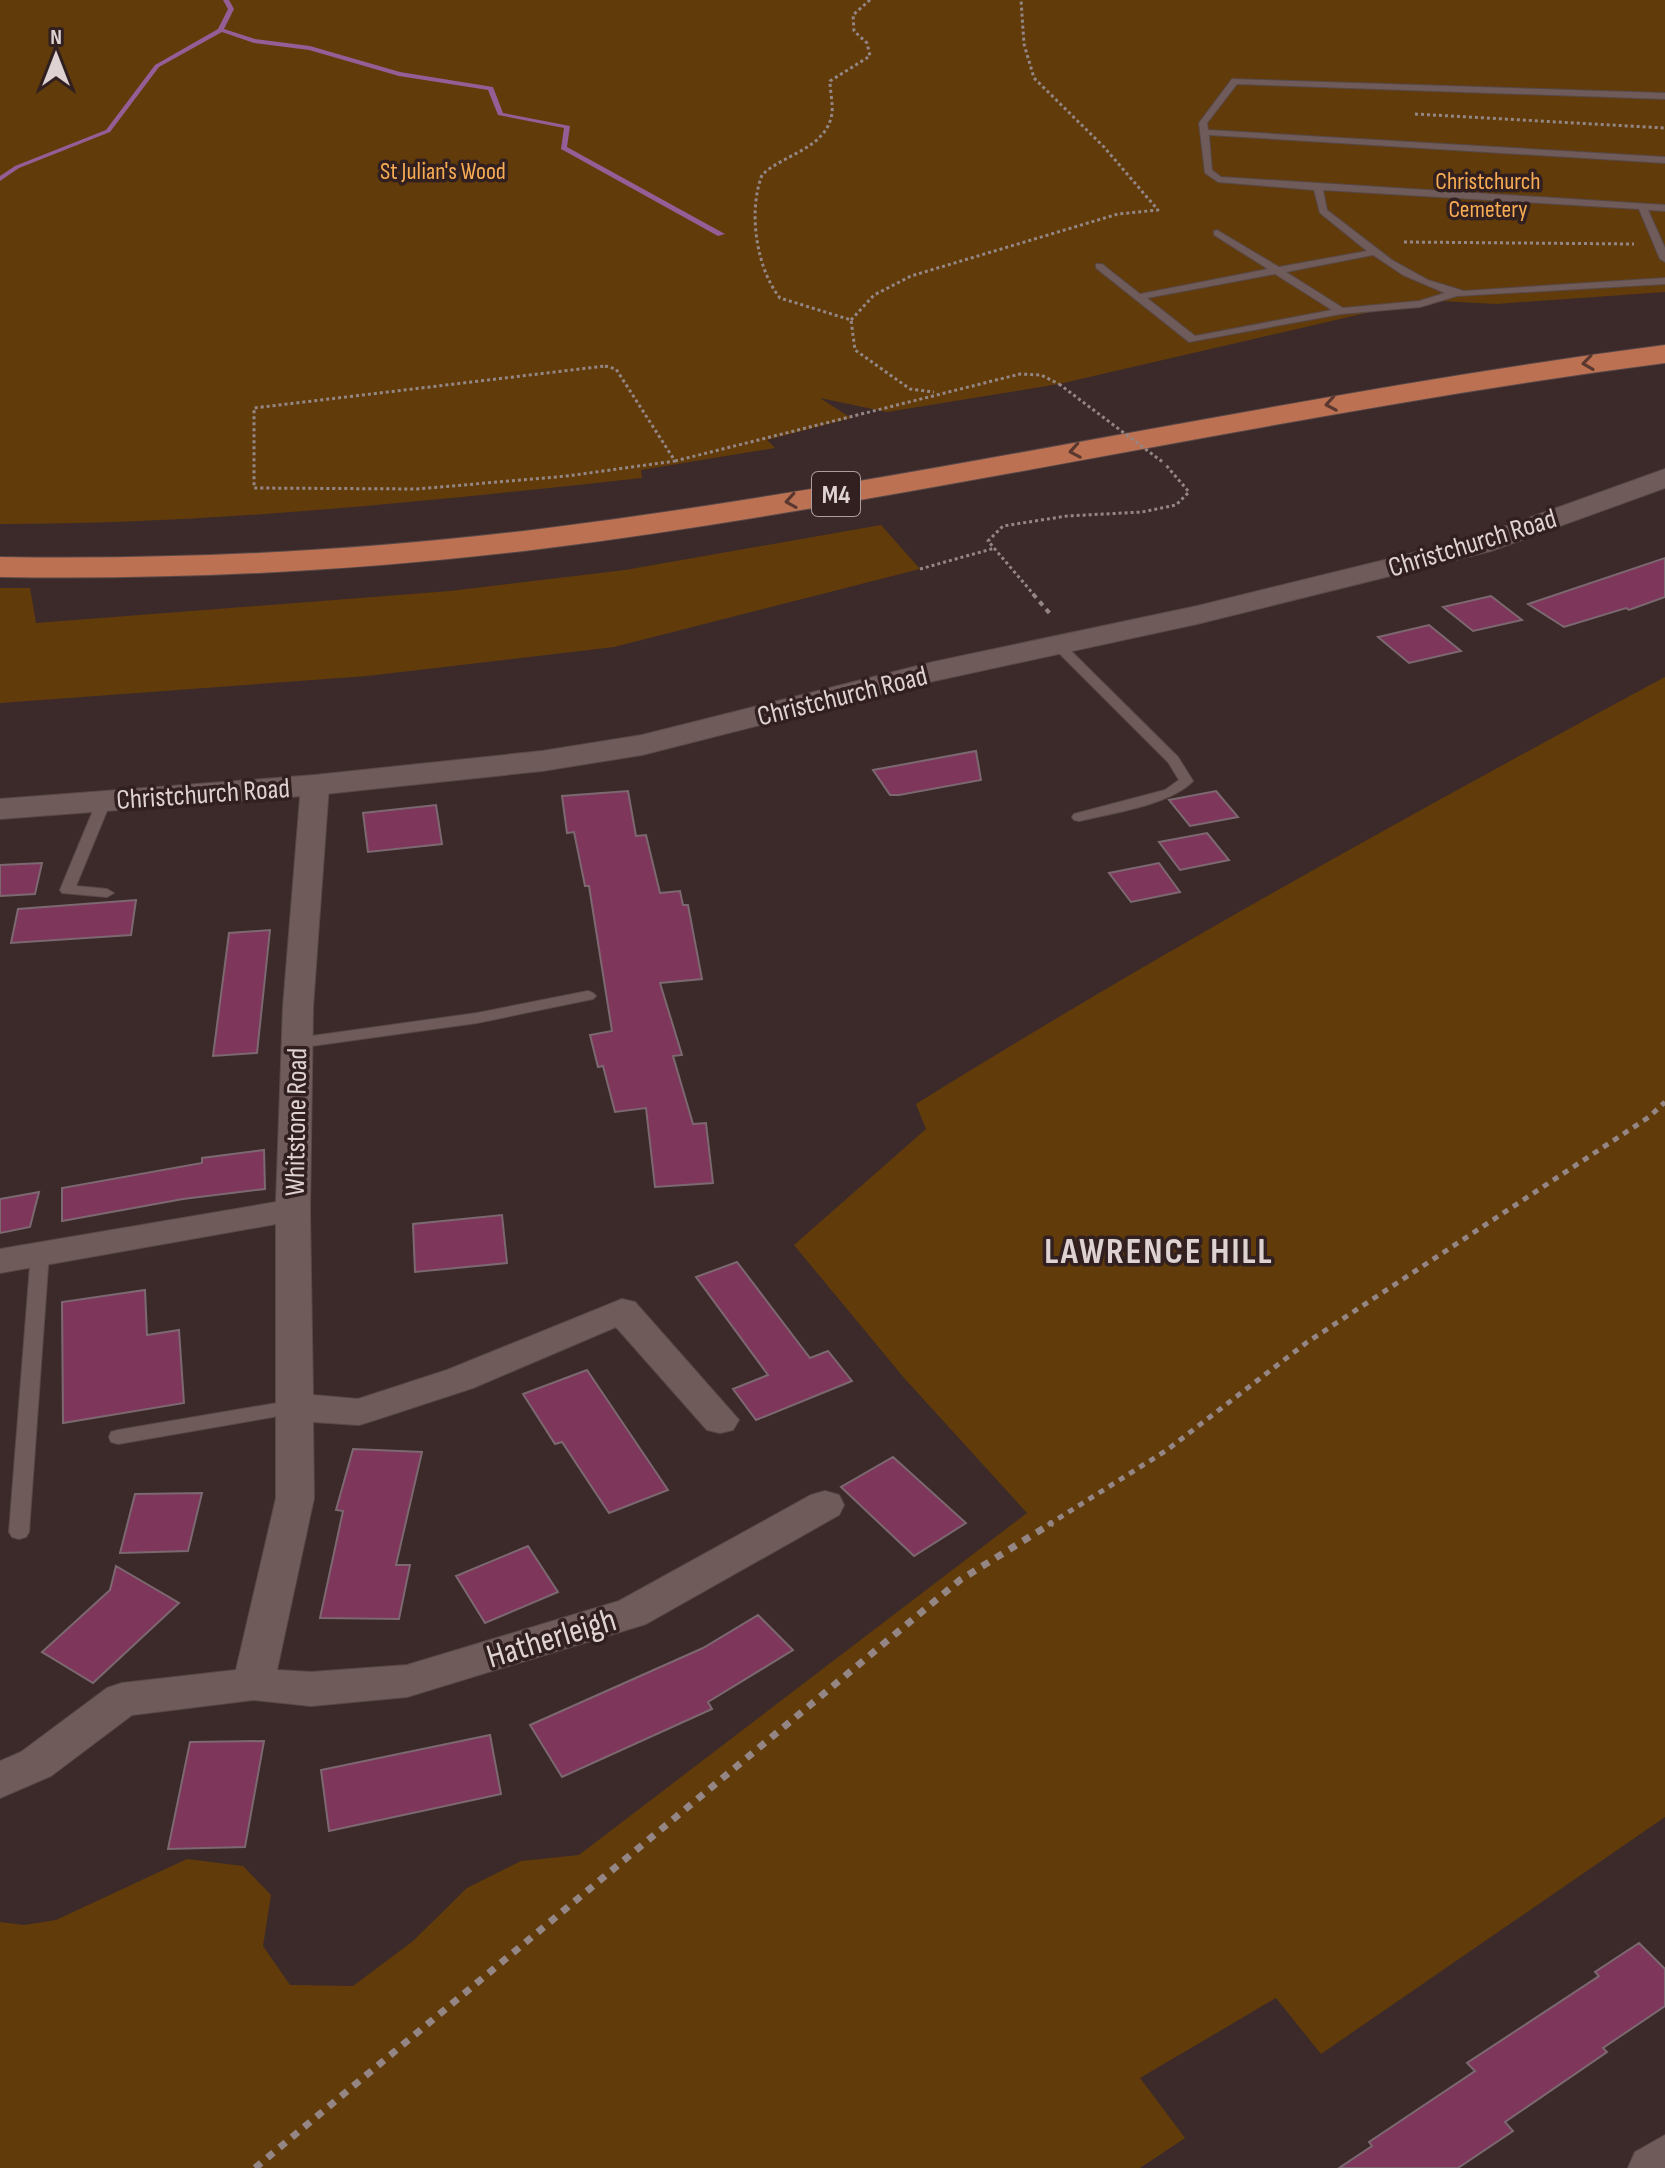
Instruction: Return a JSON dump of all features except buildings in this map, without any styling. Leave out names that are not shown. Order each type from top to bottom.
[{"type":"highway","name":"M4","points":[[652,494],[865,462],[1470,352],[1665,328]]},
{"type":"highway","name":"M4","points":[[0,567],[166,567],[326,559],[488,545],[710,515],[1368,397],[1665,354]]},
{"type":"highway","points":[[496,515],[527,511]]},
{"type":"highway","points":[[0,538],[52,539]]},
{"type":"street","name":"Christchurch Road","points":[[0,809],[315,785],[542,761],[642,745],[1064,641],[1197,615],[1480,545],[1665,478]]},
{"type":"street","name":"Whitstone Road","points":[[0,1261],[293,1210],[297,1043],[315,785]]},
{"type":"street","points":[[253,1684],[295,1498],[293,1210]]},
{"type":"street","points":[[295,1407],[359,1412],[460,1379],[622,1311],[720,1420]]},
{"type":"street","name":"Hatherleigh","points":[[0,1780],[36,1764],[122,1700],[253,1684],[311,1689],[407,1681],[632,1613],[825,1505]]},
{"type":"street","points":[[1652,2168],[1665,2158]]},
{"type":"lane","points":[[1665,96],[1235,81],[1203,123],[1208,171],[1218,179],[1318,188],[1665,208]]},
{"type":"lane","points":[[1203,132],[1665,160]]},
{"type":"lane","points":[[1318,188],[1323,211],[1376,252],[1413,279],[1456,293]]},
{"type":"lane","points":[[1642,206],[1665,259]]},
{"type":"lane","points":[[1217,233],[1341,311]]},
{"type":"lane","points":[[1138,297],[1376,252]]},
{"type":"lane","points":[[1099,266],[1193,340],[1341,311],[1420,304],[1456,293],[1665,281]]},
{"type":"lane","points":[[1064,641],[1173,760],[1186,781],[1170,793],[1079,817]]},
{"type":"lane","points":[[104,801],[67,890],[107,893]]},
{"type":"lane","points":[[297,1043],[477,1018],[588,996]]},
{"type":"lane","points":[[19,1532],[40,1253]]},
{"type":"lane","points":[[118,1437],[295,1407]]},
{"type":"path","points":[[851,320],[782,300],[769,287],[757,230],[756,190],[762,173],[811,144],[826,131],[833,113],[828,97],[830,81],[870,56],[867,43],[854,31],[853,15],[870,0]]},
{"type":"path","points":[[851,320],[874,295],[911,276],[1118,214],[1158,210],[1104,147],[1034,78],[1024,44],[1021,0]]},
{"type":"path","points":[[1410,114],[1665,128]]},
{"type":"path","points":[[1363,242],[1657,244]]},
{"type":"path","points":[[851,320],[855,350],[910,389],[939,392]]},
{"type":"path","points":[[675,461],[616,369],[605,366],[254,408],[254,488],[417,489],[567,476],[675,461],[780,437],[939,392],[1020,374],[1041,375],[1059,384],[1164,463],[1189,492],[1176,505],[1142,512],[1067,516],[1003,526],[988,541],[1064,641]]},
{"type":"path","points":[[920,569],[995,548]]},
{"type":"path","points":[[255,2168],[960,1580],[1167,1450],[1306,1343],[1649,1117],[1665,1102]]},
{"type":"green space","points":[[0,0],[1665,0],[1665,292],[1496,304],[1422,300],[1059,384],[887,412],[820,398],[851,418],[767,440],[775,448],[641,470],[642,478],[241,516],[0,524]]},
{"type":"green space","points":[[881,525],[920,569],[614,647],[367,676],[0,703],[0,588],[30,588],[36,623],[450,591],[625,570]]},
{"type":"green space","points":[[1665,677],[1665,1817],[1321,2054],[1276,1998],[1140,2078],[1185,2138],[1140,2168],[0,2168],[0,1922],[24,1925],[56,1920],[187,1859],[243,1866],[271,1895],[263,1946],[290,1985],[353,1986],[413,1941],[467,1888],[521,1861],[579,1855],[1027,1513],[905,1379],[794,1245],[926,1129],[916,1104],[1288,884]]},
{"type":"waterway","points":[[221,30],[231,9],[226,0]]},
{"type":"waterway","points":[[0,179],[17,167],[108,131],[157,66],[221,30]]},
{"type":"waterway","points":[[221,30],[254,41],[310,48],[399,74],[491,88],[500,114],[568,127],[563,148],[721,234]]},
{"type":"district","name":"LAWRENCE HILL","points":[[1159,1250]]},
{"type":"park label","name":"St Julian's Wood","points":[[443,171]]},
{"type":"park label","name":"Christchurch Cemetery","points":[[1488,195]]}]
